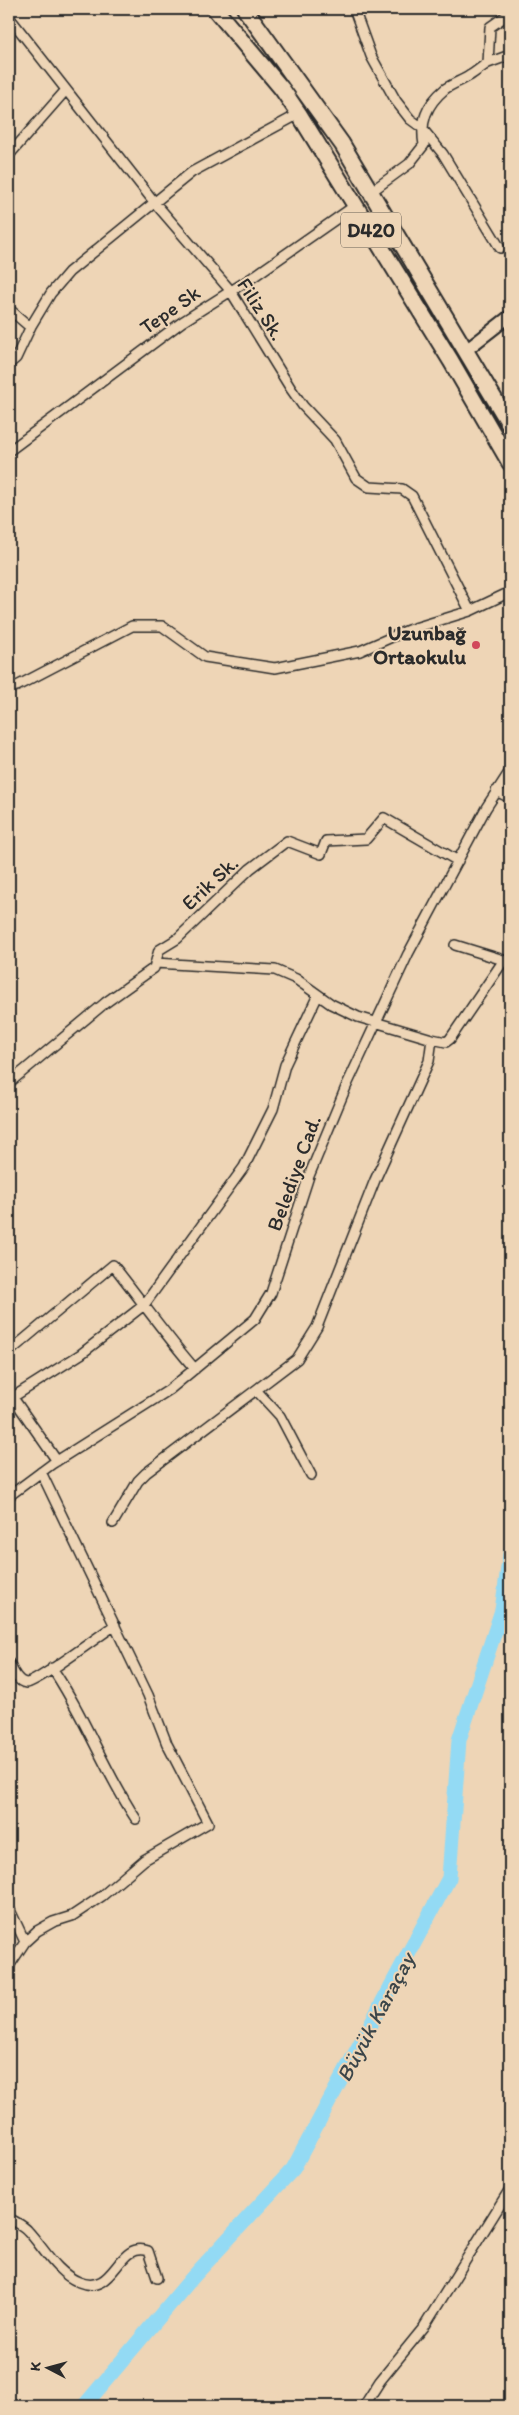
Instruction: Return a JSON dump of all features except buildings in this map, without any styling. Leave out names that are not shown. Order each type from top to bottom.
[{"type":"highway","name":"D420","points":[[215,9],[282,89],[300,114],[451,361],[510,463]]},
{"type":"highway","points":[[244,9],[342,144],[372,191],[510,425]]},
{"type":"street","points":[[354,9],[371,56],[396,102],[410,120],[421,127],[443,154],[500,248]]},
{"type":"street","points":[[488,63],[490,27],[510,13]]},
{"type":"street","name":"Filiz Sk.","points":[[9,17],[155,203],[230,290],[291,389],[303,406],[335,440],[356,478],[369,487],[402,489],[412,496],[470,611]]},
{"type":"street","points":[[372,191],[409,164],[424,145],[421,127],[431,103],[445,88],[470,76],[488,63],[510,56]]},
{"type":"street","points":[[9,155],[66,90]]},
{"type":"street","points":[[9,364],[16,358],[30,327],[51,293],[69,272],[192,172],[300,114]]},
{"type":"street","name":"Tepe Sk","points":[[9,451],[95,386],[230,290],[356,205]]},
{"type":"street","points":[[9,309],[30,327]]},
{"type":"street","points":[[465,351],[510,316]]},
{"type":"street","points":[[9,688],[132,626],[162,626],[205,657],[275,668],[360,651],[408,630],[470,611],[510,592]]},
{"type":"street","name":"Belediye Cad.","points":[[9,1496],[57,1461],[161,1395],[255,1319],[271,1293],[309,1176],[346,1087],[408,954],[496,791],[510,771]]},
{"type":"street","points":[[496,791],[510,798]]},
{"type":"street","name":"Erik Sk.","points":[[9,1083],[105,1003],[154,968],[159,950],[176,939],[250,869],[287,842],[321,854],[326,842],[366,839],[384,818],[458,861]]},
{"type":"street","points":[[155,963],[276,970],[296,979],[331,1004],[376,1023],[446,1042],[507,961],[455,945]]},
{"type":"street","points":[[57,1461],[11,1395],[82,1354],[144,1305],[244,1167],[273,1109],[285,1065],[318,995]]},
{"type":"street","points":[[113,1522],[138,1481],[146,1473],[297,1359],[317,1327],[375,1180],[429,1061],[432,1039]]},
{"type":"street","points":[[9,1352],[113,1266],[144,1305],[160,1330],[195,1369]]},
{"type":"street","points":[[256,1390],[280,1416],[311,1475]]},
{"type":"street","points":[[9,1966],[25,1942],[37,1931],[80,1911],[102,1896],[144,1860],[208,1823],[167,1744],[148,1695],[41,1472]]},
{"type":"street","points":[[9,1663],[21,1682],[28,1683],[38,1679],[52,1668],[83,1650],[115,1625]]},
{"type":"street","points":[[52,1668],[67,1690],[104,1765],[136,1819]]},
{"type":"street","points":[[9,1908],[25,1942]]},
{"type":"street","points":[[364,2406],[380,2381],[424,2327],[510,2189]]},
{"type":"street","points":[[9,2218],[27,2229],[45,2254],[78,2282],[89,2285],[100,2283],[112,2273],[123,2258],[139,2248],[148,2251],[157,2278]]},
{"type":"waterway","name":"Büyük Karaçay","points":[[84,2406],[192,2278],[293,2169],[449,1878],[459,1740],[502,1610],[510,1554]]},
{"type":"place","name":"Uzunbağ Ortaokulu","points":[[476,645]]}]
